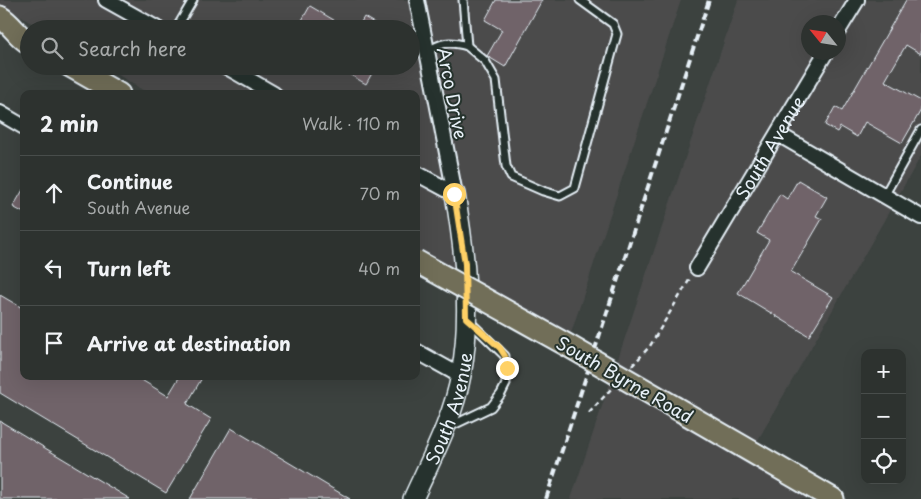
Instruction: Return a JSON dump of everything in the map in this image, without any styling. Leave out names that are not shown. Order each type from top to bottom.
[{"type":"main road","points":[[0,17],[9,22],[20,35]]},
{"type":"main road","points":[[0,38],[20,40]]},
{"type":"main road","points":[[86,75],[112,90]]},
{"type":"main road","name":"South Byrne Road","points":[[420,263],[567,345],[833,499]]},
{"type":"street","points":[[106,0],[142,20]]},
{"type":"street","name":"Arco Drive","points":[[417,0],[454,194]]},
{"type":"street","points":[[846,18],[857,0]]},
{"type":"street","name":"South Avenue","points":[[697,268],[821,60]]},
{"type":"street","points":[[241,75],[267,90]]},
{"type":"street","points":[[0,114],[20,125]]},
{"type":"street","points":[[778,134],[921,217]]},
{"type":"street","points":[[420,175],[454,194]]},
{"type":"street","name":"South Avenue","points":[[413,499],[443,432],[461,376],[466,318],[465,264],[454,194]]},
{"type":"street","points":[[420,353],[461,376]]},
{"type":"lane","points":[[181,20],[193,0]]},
{"type":"lane","points":[[463,0],[467,46]]},
{"type":"lane","points":[[426,52],[443,42],[451,41],[467,46],[485,62],[496,80],[506,166],[512,177],[543,191],[560,196],[575,188],[617,34],[613,24],[580,0]]},
{"type":"lane","points":[[884,196],[921,130]]},
{"type":"lane","points":[[443,432],[454,424],[491,407],[506,384],[505,356],[466,318]]},
{"type":"path","points":[[626,373],[650,346],[697,268]]},
{"type":"path","points":[[589,413],[614,386]]},
{"type":"shaded area","points":[[0,0],[681,0],[567,345],[420,256],[420,90],[143,90],[118,75],[420,75],[420,20],[26,20],[0,4]]},
{"type":"shaded area","points":[[738,0],[921,0],[921,156],[751,452],[833,499],[571,499]]},
{"type":"building","points":[[496,0],[542,0],[505,67],[487,56],[502,30],[485,20]]},
{"type":"building","points":[[906,0],[921,0],[921,54],[906,45],[885,81],[921,101],[921,110],[902,143],[865,122],[857,137],[840,127],[837,132],[825,125],[835,107],[842,111]]},
{"type":"building","points":[[310,6],[334,20],[302,20]]},
{"type":"building","points":[[350,75],[371,75],[366,84]]},
{"type":"building","points":[[798,180],[827,197],[816,216],[822,219],[791,272],[833,297],[809,336],[738,293],[769,240],[757,233],[780,194],[787,199]]},
{"type":"building","points":[[20,195],[20,211],[13,207]]},
{"type":"building","points":[[0,295],[20,307],[20,380],[142,380],[168,396],[178,380],[201,380],[187,404],[211,419],[166,493],[0,393]]},
{"type":"building","points":[[0,421],[130,499],[0,499]]},
{"type":"building","points":[[231,428],[350,499],[190,499]]},
{"type":"railway","points":[[546,499],[709,0]]},
{"type":"route","points":[[454,194],[465,264],[466,318],[500,348],[505,356],[507,368]]}]
